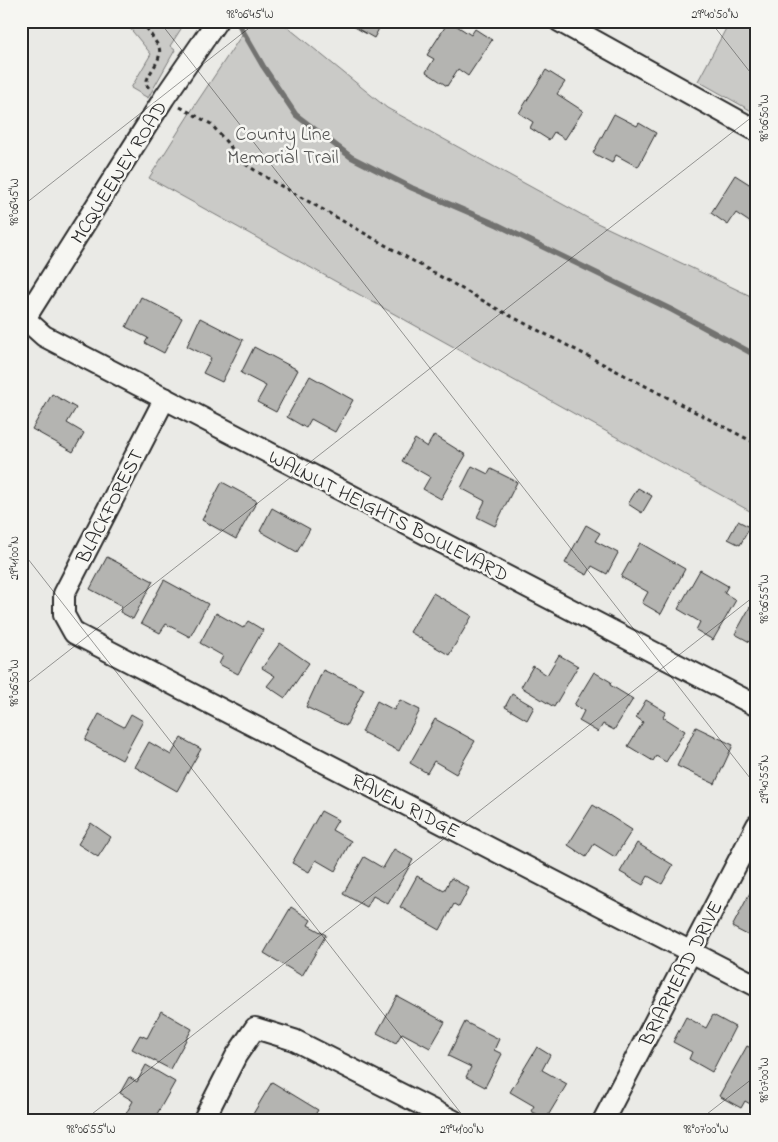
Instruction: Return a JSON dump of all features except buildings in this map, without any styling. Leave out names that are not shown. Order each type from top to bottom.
[{"type":"street","name":"MCQUEENEY ROAD","points":[[23,322],[164,98],[217,21]]},
{"type":"street","points":[[558,21],[757,131]]},
{"type":"street","name":"WALNUT HEIGHTS BOULEVARD","points":[[23,322],[44,336],[757,706]]},
{"type":"street","name":"BLACKFOREST","points":[[64,616],[64,594],[165,398]]},
{"type":"street","name":"RAVEN RIDGE","points":[[64,616],[74,633],[757,986]]},
{"type":"street","name":"BRIARMEAD DRIVE","points":[[603,1121],[757,825]]},
{"type":"street","points":[[203,1121],[236,1056],[255,1028],[294,1040],[454,1121]]},
{"type":"path","points":[[142,21],[159,47],[160,52],[147,78],[146,84],[150,89]]},
{"type":"path","points":[[178,105],[211,124],[245,164],[262,175],[501,311],[757,444]]},
{"type":"green space","points":[[124,21],[186,21],[170,46],[175,50],[148,98],[131,88],[151,54]]},
{"type":"green space","name":"County Line Memorial Trail","points":[[251,21],[280,21],[387,108],[595,222],[757,299],[757,515],[149,178]]},
{"type":"green space","points":[[730,21],[757,21],[757,114],[698,81]]},
{"type":"waterway","points":[[237,21],[263,66],[296,115],[351,157],[412,188],[498,225],[672,310],[757,356]]}]
